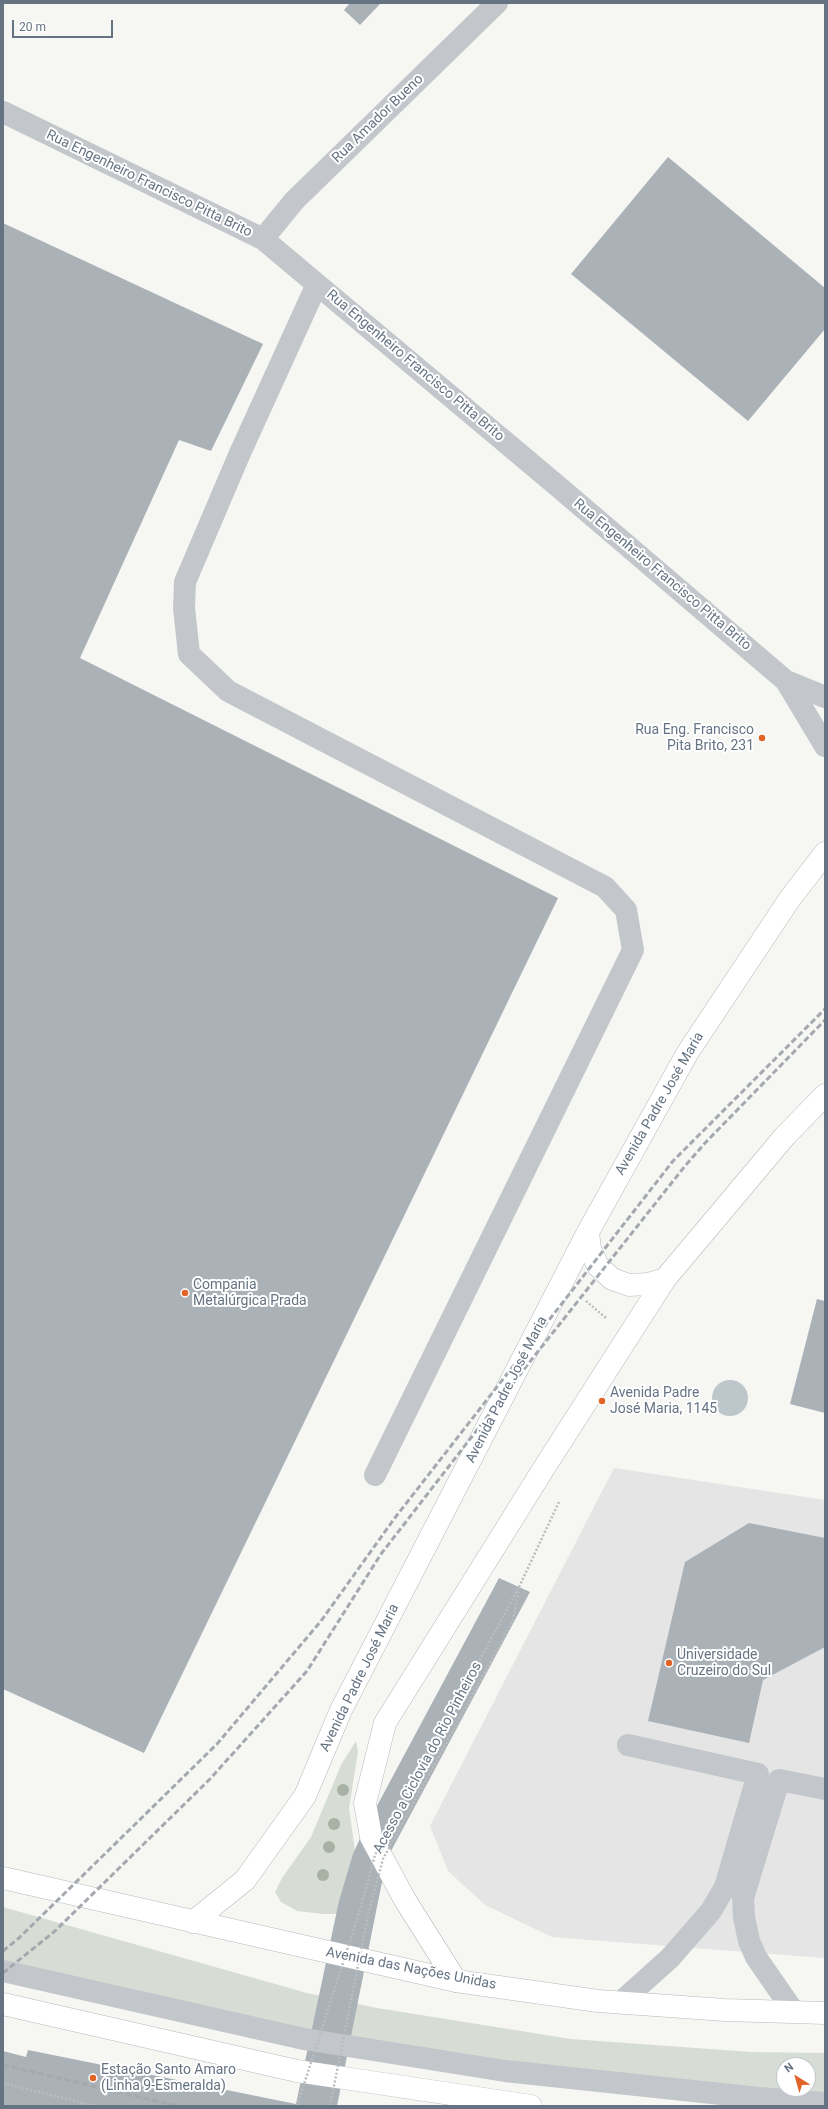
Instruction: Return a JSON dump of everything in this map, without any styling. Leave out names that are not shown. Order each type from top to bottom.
[{"type":"main road","name":"Avenida Padre José Maria","points":[[193,1922],[245,1880],[305,1796],[341,1710],[588,1232],[688,1052],[789,900],[825,853]]},
{"type":"main road","points":[[456,1981],[405,1900],[371,1837],[366,1802],[385,1723],[544,1468],[665,1279],[785,1136],[825,1095]]},
{"type":"main road","points":[[588,1232],[590,1249],[598,1266],[612,1279],[629,1285],[648,1284],[665,1279]]},
{"type":"main road","name":"Avenida das Nações Unidas","points":[[3,1878],[456,1981],[622,2002],[825,2013]]},
{"type":"main road","points":[[3,2004],[297,2070],[532,2106]]},
{"type":"street","name":"Rua Amador Bueno","points":[[263,239],[294,202],[497,3]]},
{"type":"street","name":"Rua Engenheiro Francisco Pitta Brito","points":[[3,112],[263,239],[786,681],[825,697]]},
{"type":"street","points":[[317,284],[240,453],[185,582],[184,608],[189,654],[228,691],[605,887],[626,910],[633,950],[375,1475]]},
{"type":"street","name":"Rua Engenheiro Francisco Pitta Brito","points":[[786,681],[825,746]]},
{"type":"street","points":[[628,1745],[779,1780],[825,1789]]},
{"type":"street","points":[[622,2002],[670,1958],[711,1911],[725,1887],[758,1774]]},
{"type":"street","points":[[779,1780],[766,1828],[743,1898],[744,1917],[749,1941],[756,1957],[794,2012]]},
{"type":"street","points":[[3,1971],[304,2039],[505,2071],[759,2098],[825,2103]]},
{"type":"path","points":[[563,1280],[595,1310],[629,1336]]},
{"type":"path","name":"Acesso a Ciclovia do Rio Pinheiros","points":[[297,2106],[376,1855],[519,1587],[513,1621],[383,1859],[368,1916],[330,2106]]},
{"type":"path","points":[[3,2083],[94,2106]]},
{"type":"shaded area","points":[[734,1380],[743,1385],[747,1391],[747,1405],[743,1411],[734,1416],[726,1416],[717,1411],[713,1405],[712,1394],[717,1385],[723,1381]]},
{"type":"shaded area","name":"Universidade Cruzeiro do Sul","points":[[614,1468],[825,1500],[825,1958],[552,1937],[485,1905],[448,1871],[430,1826]]},
{"type":"shaded area","points":[[356,1741],[358,1752],[349,1808],[357,1865],[351,1914],[323,1914],[297,1911],[281,1902],[275,1892],[282,1878],[311,1837],[341,1765]]},
{"type":"shaded area","points":[[3,1907],[307,1993],[377,2008],[571,2039],[752,2052],[825,2053],[825,2099],[807,2097],[816,2097],[816,2057],[776,2057],[776,2094],[415,2053],[3,1966]]},
{"type":"building","points":[[350,3],[381,3],[360,25],[344,10]]},
{"type":"building","points":[[668,157],[825,288],[825,329],[748,421],[571,274]]},
{"type":"building","name":"Compania Metalúrgica Prada","points":[[3,223],[263,344],[211,451],[179,440],[80,658],[558,898],[144,1753],[3,1689]]},
{"type":"building","points":[[817,1299],[825,1301],[825,1413],[790,1404]]},
{"type":"building","points":[[749,1523],[825,1538],[825,1647],[763,1680],[749,1743],[648,1721],[685,1562]]},
{"type":"building","points":[[499,1578],[530,1592],[391,1851],[384,1872],[337,2106],[3,2106],[3,2051],[26,2057],[28,2050],[296,2104],[339,1901],[353,1854],[363,1832]]},
{"type":"railway","points":[[3,1951],[19,1938],[217,1744],[321,1621],[394,1519],[673,1161],[825,1009]]},
{"type":"railway","points":[[3,1973],[55,1931],[210,1779],[307,1671],[381,1554],[532,1359],[685,1166],[706,1142],[825,1020]]},
{"type":"railway","points":[[3,2065],[178,2106]]},
{"type":"place","name":"Rua Eng. Francisco Pita Brito, 231","points":[[762,738]]},
{"type":"place","name":"Compania Metalúrgica Prada","points":[[185,1293]]},
{"type":"place","name":"Avenida Padre José Maria, 1145","points":[[602,1401]]},
{"type":"place","name":"Universidade Cruzeiro do Sul","points":[[669,1663]]},
{"type":"place","name":"Estação Santo Amaro (Linha 9-Esmeralda)","points":[[93,2078]]}]
